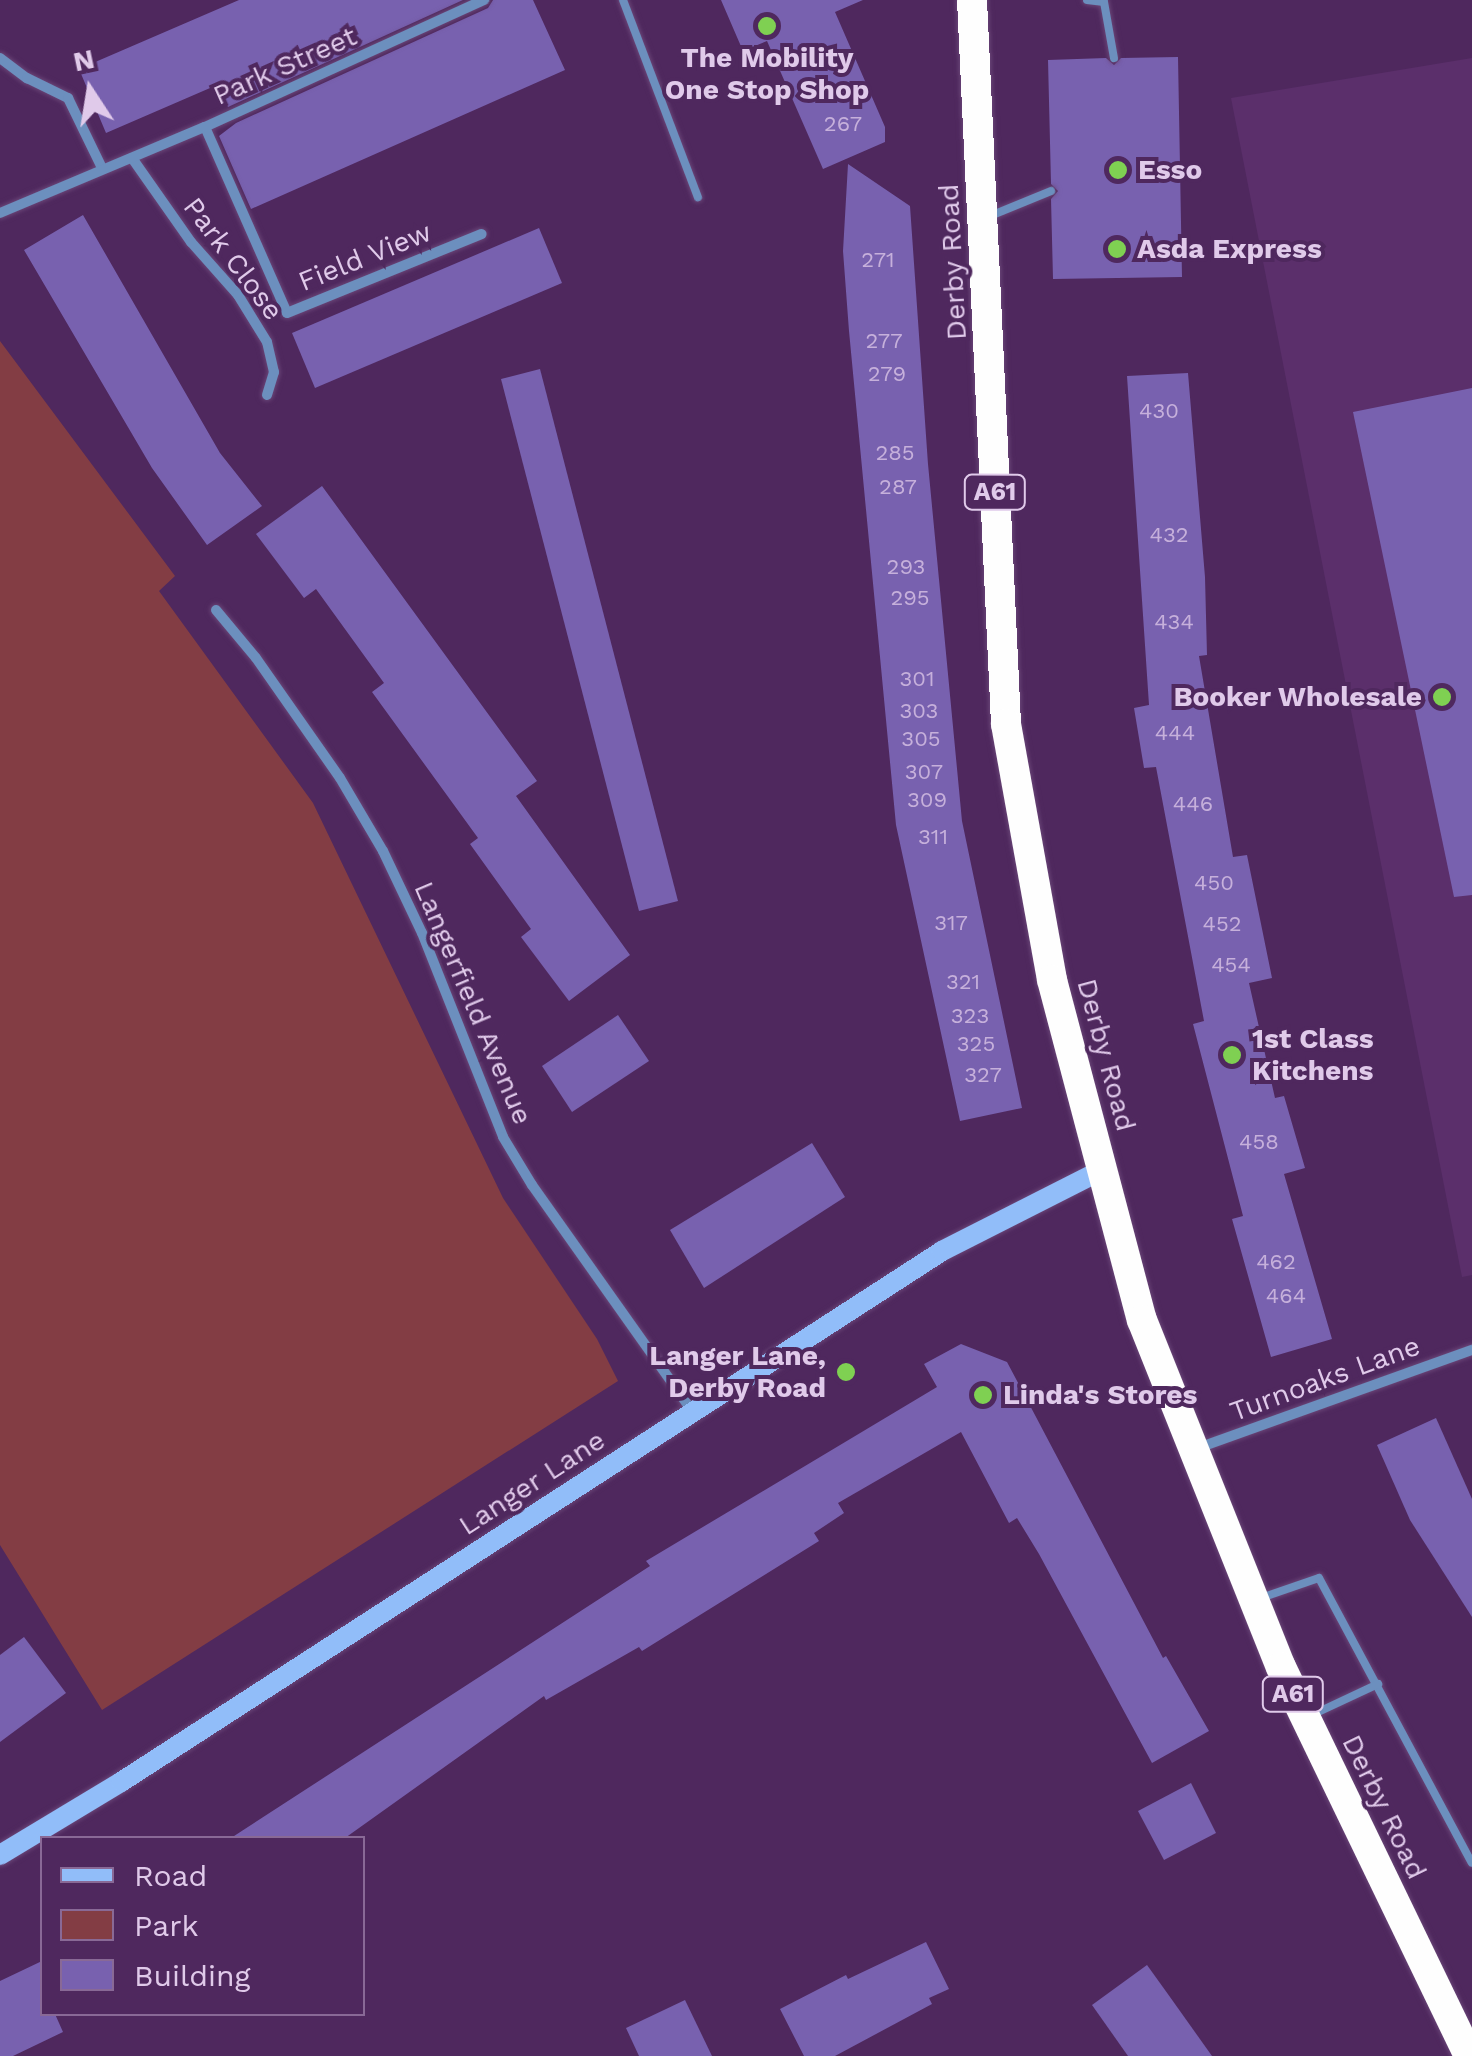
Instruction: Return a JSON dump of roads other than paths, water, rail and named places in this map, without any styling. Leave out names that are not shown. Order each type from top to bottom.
[{"type":"highway","name":"Derby Road","points":[[972,0],[1006,724],[1052,980],[1134,1299],[1252,1601],[1304,1718],[1468,2056]]},
{"type":"street","name":"Park Street","points":[[0,213],[205,127],[484,0]]},
{"type":"street","points":[[0,58],[68,98],[102,168]]},
{"type":"street","name":"Field View","points":[[205,127],[287,312],[482,234]]},
{"type":"street","name":"Park Close","points":[[132,158],[191,242],[238,296],[268,342],[274,372],[267,395]]},
{"type":"street","name":"Langerfield Avenue","points":[[216,610],[256,658],[340,778],[383,851],[422,934],[504,1138],[522,1169],[692,1412]]},
{"type":"street","name":"Langer Lane","points":[[0,1854],[121,1782],[942,1251],[1102,1170]]},
{"type":"street","name":"Turnoaks Lane","points":[[1193,1450],[1472,1350]]},
{"type":"lane","points":[[623,0],[698,197]]},
{"type":"lane","points":[[1088,0],[1104,2],[1114,58]]},
{"type":"lane","points":[[984,218],[1051,191]]},
{"type":"lane","points":[[1252,1601],[1319,1578],[1472,1863]]},
{"type":"lane","points":[[1304,1718],[1378,1684]]},
{"type":"place","name":"The Mobility One Stop Shop","points":[[767,26]]},
{"type":"place","name":"Esso","points":[[1118,170]]},
{"type":"place","name":"Asda Express","points":[[1117,249]]},
{"type":"place","name":"Booker Wholesale","points":[[1442,697]]},
{"type":"place","name":"1st Class Kitchens","points":[[1232,1055]]},
{"type":"place","name":"Langer Lane, Derby Road","points":[[846,1372]]},
{"type":"place","name":"Linda's Stores","points":[[983,1395]]}]
